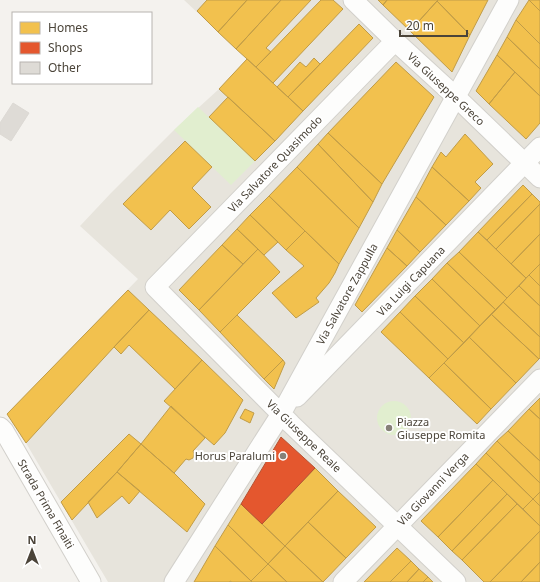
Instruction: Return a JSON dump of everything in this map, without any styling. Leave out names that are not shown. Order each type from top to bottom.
[{"type":"street","name":"Via Giuseppe Greco","points":[[353,0],[540,178]]},
{"type":"street","name":"Via Salvatore Zappulla","points":[[174,582],[281,414],[508,0]]},
{"type":"street","name":"Via Salvatore Quasimodo","points":[[155,287],[395,41]]},
{"type":"street","name":"Via Luigi Capuana","points":[[281,414],[540,147]]},
{"type":"street","name":"Via Giuseppe Reale","points":[[155,287],[281,414],[456,582]]},
{"type":"street","name":"Via Giovanni Verga","points":[[343,582],[540,379]]},
{"type":"street","name":"Strada Prima Finaiti","points":[[0,427],[4,431],[91,582]]},
{"type":"shaded area","points":[[184,0],[540,0],[540,582],[108,582],[26,443],[7,414],[138,279],[80,226],[174,130],[219,89],[247,59]]},
{"type":"green space","points":[[198,107],[255,161],[231,185],[174,130]]},
{"type":"green space","points":[[394,401],[406,406],[411,418],[406,430],[394,435],[382,430],[377,418],[382,406]]},
{"type":"building: Homes","points":[[207,0],[247,0],[218,32],[197,11]]},
{"type":"building: Homes","points":[[247,0],[281,0],[236,49],[218,32]]},
{"type":"building: Homes","points":[[281,0],[311,0],[266,48],[271,52],[256,67],[236,49]]},
{"type":"building: Homes","points":[[321,0],[333,0],[343,9],[273,83],[256,67]]},
{"type":"building: Homes","points":[[378,0],[387,0],[383,5]]},
{"type":"building: Homes","points":[[387,0],[438,0],[410,31],[383,5]]},
{"type":"building: Homes","points":[[488,0],[470,35],[437,1]]},
{"type":"building: Homes","points":[[529,0],[540,0],[540,11]]},
{"type":"building: Homes","points":[[529,0],[540,11],[540,44],[516,20]]},
{"type":"building: Homes","points":[[437,1],[470,35],[452,72],[410,31]]},
{"type":"building: Homes","points":[[516,20],[540,44],[540,69],[507,37]]},
{"type":"building: Homes","points":[[359,24],[373,38],[303,111],[288,97]]},
{"type":"building: Homes","points":[[507,37],[540,69],[540,96],[497,55]]},
{"type":"building: Homes","points":[[497,55],[515,72],[489,104],[476,91]]},
{"type":"building: Homes","points":[[314,58],[320,64],[288,97],[277,87],[300,62],[306,67]]},
{"type":"building: Homes","points":[[247,59],[303,111],[275,141],[219,89]]},
{"type":"building: Homes","points":[[396,62],[434,97],[382,184],[328,133]]},
{"type":"building: Homes","points":[[515,72],[540,96],[540,123],[526,139],[489,104]]},
{"type":"building: Homes","points":[[228,97],[275,141],[255,161],[209,117]]},
{"type":"building: Homes","points":[[328,133],[382,184],[373,202],[318,144]]},
{"type":"building: Homes","points":[[465,134],[493,164],[475,182],[481,188],[469,201],[432,167],[441,152],[446,157]]},
{"type":"building: Homes","points":[[185,141],[212,167],[192,188],[211,207],[189,229],[170,210],[151,230],[123,204]]},
{"type":"building: Homes","points":[[318,144],[373,202],[359,228],[297,167]]},
{"type":"building: Homes","points":[[297,167],[359,228],[339,264],[269,196]]},
{"type":"building: Homes","points":[[432,167],[469,201],[446,225],[416,197]]},
{"type":"building: Homes","points":[[523,185],[532,194],[487,240],[478,232]]},
{"type":"building: Homes","points":[[532,194],[540,202],[540,204],[496,249],[487,240]]},
{"type":"building: Homes","points":[[269,196],[305,231],[286,250],[250,215]]},
{"type":"building: Homes","points":[[416,197],[446,225],[420,252],[397,230]]},
{"type":"building: Homes","points":[[540,204],[540,234],[511,264],[496,249]]},
{"type":"building: Homes","points":[[250,215],[278,242],[264,255],[237,229]]},
{"type":"building: Homes","points":[[237,229],[258,249],[243,264],[222,245]]},
{"type":"building: Homes","points":[[397,230],[420,252],[407,266],[387,248]]},
{"type":"building: Homes","points":[[305,231],[339,264],[329,283],[316,298],[319,302],[296,318],[272,293],[304,266],[286,250]]},
{"type":"building: Homes","points":[[478,232],[526,278],[507,298],[459,252]]},
{"type":"building: Homes","points":[[540,234],[540,264],[526,278],[511,264]]},
{"type":"building: Homes","points":[[222,245],[243,264],[199,310],[179,290]]},
{"type":"building: Homes","points":[[387,248],[407,266],[362,312],[355,305]]},
{"type":"building: Homes","points":[[258,249],[280,272],[220,332],[199,310]]},
{"type":"building: Homes","points":[[459,252],[507,298],[496,310],[447,263]]},
{"type":"building: Homes","points":[[447,263],[496,310],[480,326],[432,279]]},
{"type":"building: Homes","points":[[540,264],[540,286],[529,275]]},
{"type":"building: Homes","points":[[529,275],[540,286],[540,306],[519,286]]},
{"type":"building: Homes","points":[[432,279],[480,326],[464,343],[415,296]]},
{"type":"building: Homes","points":[[519,286],[540,306],[540,337],[503,302]]},
{"type":"building: Homes","points":[[128,290],[149,310],[26,443],[7,414]]},
{"type":"building: Homes","points":[[415,296],[464,343],[448,359],[400,312]]},
{"type":"building: Homes","points":[[503,302],[540,337],[539,359],[491,314]]},
{"type":"building: Homes","points":[[149,310],[202,360],[175,389],[129,345],[121,354],[114,347]]},
{"type":"building: Homes","points":[[400,312],[448,359],[429,378],[381,332]]},
{"type":"building: Homes","points":[[491,314],[539,359],[516,383],[469,337]]},
{"type":"building: Homes","points":[[237,315],[283,360],[264,379],[220,332]]},
{"type":"building: Homes","points":[[469,337],[516,383],[491,409],[444,363]]},
{"type":"building: Homes","points":[[202,360],[243,400],[225,433],[214,445],[164,401]]},
{"type":"building: Homes","points":[[283,360],[285,363],[274,389],[264,379]]},
{"type":"building: Homes","points":[[444,363],[491,409],[477,424],[429,378]]},
{"type":"building: Homes","points":[[540,398],[540,419],[529,409]]},
{"type":"building: Homes","points":[[171,406],[205,438],[193,451],[193,458],[189,460],[186,459],[174,473],[141,444]]},
{"type":"building: Homes","points":[[245,409],[254,413],[250,423],[240,418]]},
{"type":"building: Homes","points":[[529,409],[540,419],[540,461],[508,431]]},
{"type":"building: Homes","points":[[508,431],[540,461],[540,483],[497,441]]},
{"type":"building: Homes","points":[[129,434],[141,444],[72,520],[61,502]]},
{"type":"building: Homes","points":[[497,441],[540,483],[540,492],[533,499],[486,453]]},
{"type":"building: Homes","points":[[141,444],[174,473],[205,504],[187,532],[117,472]]},
{"type":"building: Homes","points":[[486,453],[533,499],[523,509],[476,464]]},
{"type":"building: Homes","points":[[476,464],[493,480],[438,537],[421,521]]},
{"type":"building: Homes","points":[[315,468],[338,491],[285,546],[262,524]]},
{"type":"building: Homes","points":[[117,472],[140,491],[129,504],[122,496],[97,518],[88,502]]},
{"type":"building: Homes","points":[[493,480],[507,494],[452,551],[438,537]]},
{"type":"building: Homes","points":[[338,491],[376,527],[346,558],[308,522]]},
{"type":"building: Homes","points":[[540,492],[540,506],[533,499]]},
{"type":"building: Homes","points":[[507,494],[517,504],[462,560],[452,551]]},
{"type":"building: Homes","points":[[533,499],[540,506],[540,526],[523,509]]},
{"type":"building: Homes","points":[[241,504],[285,546],[268,564],[228,525]]},
{"type":"building: Homes","points":[[517,504],[540,526],[540,531],[490,582],[484,582],[462,560]]},
{"type":"building: Homes","points":[[308,522],[346,558],[323,582],[285,546]]},
{"type":"building: Homes","points":[[228,525],[268,564],[251,581],[215,546]]},
{"type":"building: Homes","points":[[540,531],[540,562],[521,582],[490,582]]},
{"type":"building: Homes","points":[[215,546],[252,582],[194,582]]},
{"type":"building: Homes","points":[[285,546],[323,582],[287,582],[268,564]]},
{"type":"building: Homes","points":[[397,548],[411,561],[390,582],[364,582]]},
{"type":"building: Homes","points":[[411,561],[419,569],[407,582],[390,582]]},
{"type":"building: Homes","points":[[540,562],[540,582],[521,582]]},
{"type":"building: Homes","points":[[268,564],[287,582],[252,582],[251,581]]},
{"type":"building: Homes","points":[[419,569],[428,577],[423,582],[407,582]]},
{"type":"building: Homes","points":[[428,577],[433,582],[423,582]]},
{"type":"building: Shops","points":[[281,437],[315,468],[262,524],[241,504]]},
{"type":"building: Other","points":[[13,103],[29,113],[11,141],[0,134],[0,123]]},
{"type":"place","name":"Piazza Giuseppe Romita","points":[[389,428]]},
{"type":"place","name":"Horus Paralumi","points":[[283,456]]}]
